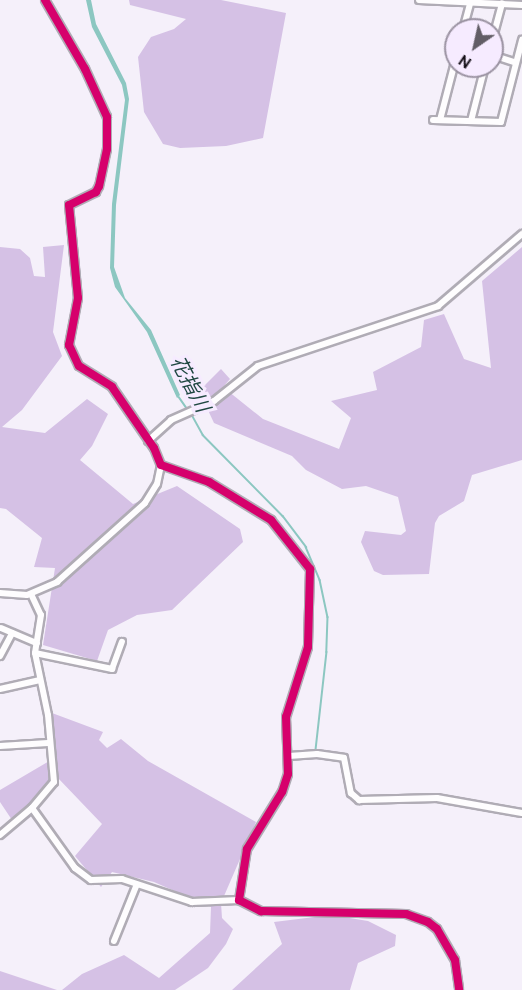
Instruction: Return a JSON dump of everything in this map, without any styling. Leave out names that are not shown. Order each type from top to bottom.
[{"type":"street","points":[[0,593],[31,594],[57,582],[144,503],[157,484],[160,465],[148,441],[112,387],[79,366],[69,345],[78,298],[69,205],[96,192],[99,186],[107,149],[107,117],[85,69],[45,0]]},
{"type":"street","points":[[419,0],[522,4]]},
{"type":"street","points":[[466,18],[470,3]]},
{"type":"street","points":[[498,18],[502,3]]},
{"type":"street","points":[[450,78],[436,120],[501,122],[522,40]]},
{"type":"street","points":[[504,59],[516,63]]},
{"type":"street","points":[[471,121],[482,78]]},
{"type":"street","points":[[148,441],[171,420],[214,401],[258,366],[438,306],[522,234]]},
{"type":"street","points":[[160,465],[209,482],[271,520],[310,569],[308,647],[286,717],[289,756],[282,792],[247,849],[239,900]]},
{"type":"street","points":[[0,835],[32,808],[54,782],[48,743],[48,715],[35,652],[41,615],[31,594]]},
{"type":"street","points":[[0,628],[37,643]]},
{"type":"street","points":[[0,656],[12,633]]},
{"type":"street","points":[[35,652],[112,669],[122,642]]},
{"type":"street","points":[[0,689],[40,681]]},
{"type":"street","points":[[0,747],[48,743]]},
{"type":"street","points":[[289,756],[317,754],[344,759],[351,793],[359,800],[437,798],[522,813]]},
{"type":"street","points":[[32,808],[85,876],[137,884],[192,902],[239,900],[261,911],[406,914],[428,922],[437,929],[455,960],[459,990]]},
{"type":"street","points":[[114,941],[137,884]]},
{"type":"shaded area","name":"花指川","points":[[86,0],[91,0],[96,24],[126,83],[129,99],[116,205],[114,267],[125,298],[151,330],[180,395],[177,398],[147,332],[115,287],[110,268],[112,204],[125,100],[122,85],[92,27]]},
{"type":"shaded area","points":[[129,0],[221,0],[286,13],[263,138],[226,146],[180,148],[163,144],[144,112],[138,57],[151,37],[174,29],[186,19],[130,5]]},
{"type":"shaded area","points":[[64,245],[53,332],[62,356],[22,410],[2,427],[45,433],[87,399],[108,414],[92,446],[80,460],[133,504],[177,486],[240,529],[243,542],[172,610],[137,615],[108,630],[97,661],[43,645],[55,568],[34,567],[42,538],[6,509],[0,508],[0,247],[20,249],[30,258],[34,276],[45,277],[43,247]]},
{"type":"shaded area","points":[[522,247],[522,460],[472,475],[464,501],[439,516],[435,523],[429,574],[383,575],[374,571],[361,542],[365,531],[401,535],[406,531],[398,497],[366,486],[342,489],[306,470],[292,456],[214,423],[199,391],[221,369],[230,379],[223,387],[263,419],[339,449],[351,418],[331,401],[377,390],[373,372],[421,347],[424,320],[444,314],[464,359],[491,368],[482,281]]},
{"type":"shaded area","points":[[52,713],[103,732],[99,740],[107,748],[121,739],[148,761],[256,822],[221,903],[222,918],[233,929],[226,944],[208,968],[175,990],[62,990],[82,974],[124,955],[159,978],[210,933],[211,907],[154,882],[112,872],[101,887],[75,856],[102,824],[57,777],[14,823],[0,802],[0,790],[51,760]]},
{"type":"shaded area","points":[[331,915],[368,921],[396,935],[395,946],[358,963],[350,990],[232,990],[282,944],[274,922]]},
{"type":"shaded area","points":[[0,971],[57,990],[0,990]]},
{"type":"waterway","name":"花指川","points":[[179,397],[188,410]]},
{"type":"waterway","name":"花指川","points":[[191,413],[203,435],[283,516],[306,547],[320,580],[328,617],[327,652],[316,750]]},
{"type":"cycle path","points":[[45,0],[85,69],[107,117],[107,149],[99,186],[96,192],[69,205],[78,298],[69,345],[79,366],[112,387],[154,448],[161,465],[209,482],[271,520],[310,569],[308,647],[286,717],[288,774],[282,792],[247,849],[239,900],[261,911],[406,914],[428,922],[437,929],[455,960],[459,990]]}]
